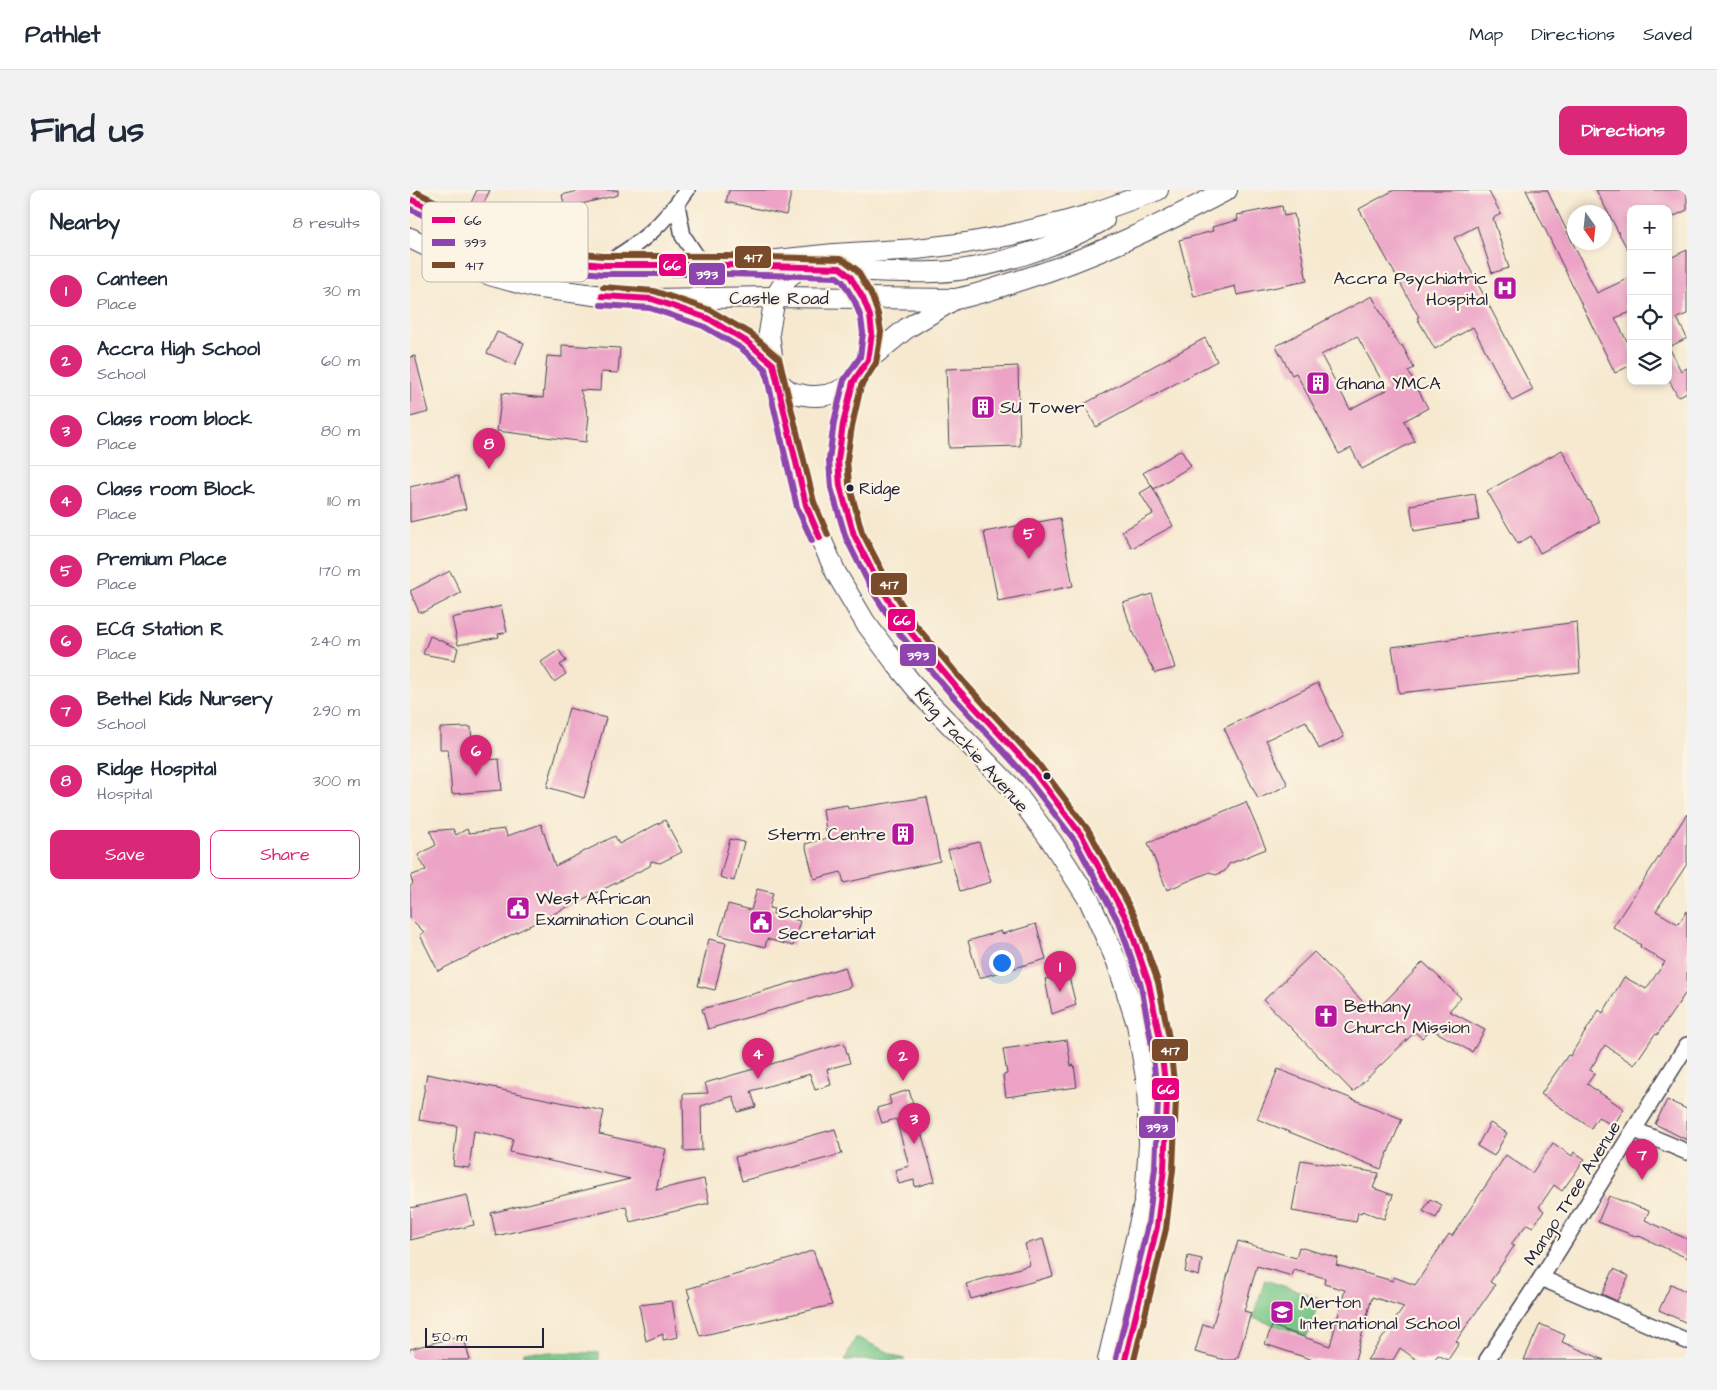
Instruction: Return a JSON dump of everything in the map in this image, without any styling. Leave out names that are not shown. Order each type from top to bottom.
[{"type":"main road","name":"Castle Road","points":[[515,282],[533,287],[602,296],[652,298],[955,299],[974,295],[1066,266],[1140,234],[1227,190]]},
{"type":"main road","name":"Castle Road","points":[[588,264],[727,266],[834,254],[917,249],[974,242],[1060,223],[1156,191]]},
{"type":"main road","points":[[727,266],[952,271],[1000,261],[1037,250],[1101,222],[1156,191]]},
{"type":"main road","name":"Castle Road","points":[[410,199],[422,205]]},
{"type":"main road","name":"Castle Road","points":[[410,238],[422,244]]},
{"type":"main road","points":[[775,373],[768,333],[775,297],[788,277],[801,268]]},
{"type":"main road","points":[[840,268],[850,276],[863,298],[870,316],[872,333],[868,360]]},
{"type":"main road","points":[[652,298],[699,315],[722,326],[746,341],[790,392],[822,397],[840,391],[853,382],[868,360],[907,328],[955,299]]},
{"type":"main road","name":"King Tackie Avenue","points":[[775,373],[806,505],[836,573],[865,622],[897,665],[924,698],[1012,788],[1052,842],[1089,900],[1117,962],[1137,1024],[1147,1084],[1149,1144],[1145,1199],[1108,1360]]},
{"type":"main road","name":"King Tackie Avenue","points":[[853,382],[843,424],[838,460],[840,486],[854,535],[881,588],[906,627],[956,687],[1031,768],[1082,836],[1128,922],[1149,984],[1160,1038],[1167,1100],[1164,1170],[1157,1227],[1125,1360]]},
{"type":"street","points":[[603,265],[629,251],[650,234],[677,205],[687,190]]},
{"type":"street","points":[[677,205],[683,236],[704,266]]},
{"type":"street","name":"Mango Tree Avenue","points":[[1487,1360],[1635,1130],[1687,1045]]},
{"type":"street","points":[[1635,1130],[1687,1152]]},
{"type":"street","points":[[1541,1278],[1687,1340]]},
{"type":"green space","points":[[1265,1280],[1320,1298],[1307,1336],[1253,1318]]},
{"type":"green space","points":[[856,1337],[905,1360],[845,1360]]},
{"type":"green space","points":[[524,1352],[599,1353],[599,1360],[524,1360]]},
{"type":"building","points":[[477,190],[490,190],[484,202],[471,202]]},
{"type":"building","points":[[582,190],[618,190],[618,195],[588,202],[564,202],[562,195]]},
{"type":"building","points":[[729,190],[792,190],[786,215],[726,202]]},
{"type":"building","points":[[1394,190],[1488,190],[1501,214],[1493,218],[1509,268],[1492,273],[1477,226],[1454,238],[1533,390],[1512,401],[1473,327],[1435,349],[1359,209]]},
{"type":"building","points":[[1526,190],[1547,190],[1567,231],[1567,250],[1576,250],[1597,293],[1627,279],[1627,314],[1615,318],[1627,341],[1627,367],[1615,373]]},
{"type":"building","points":[[1596,190],[1687,190],[1687,210],[1672,217],[1672,205],[1627,205],[1627,248],[1612,220],[1612,205],[1604,205]]},
{"type":"building","points":[[1282,206],[1284,216],[1294,214],[1307,281],[1237,295],[1235,286],[1194,297],[1179,240],[1213,231],[1212,227],[1238,220],[1237,215]]},
{"type":"building","points":[[1687,250],[1687,314],[1677,318],[1687,338],[1672,346],[1672,295],[1672,257]]},
{"type":"building","name":"Ghana YMCA","points":[[1372,296],[1414,368],[1408,371],[1428,408],[1404,421],[1415,441],[1362,469],[1351,448],[1339,454],[1296,373],[1292,375],[1276,346]],"holes":[[[1357,336],[1387,390],[1350,409],[1321,355]]]},
{"type":"building","points":[[497,332],[524,343],[515,365],[487,353]]},
{"type":"building","points":[[1205,338],[1217,361],[1096,427],[1084,404]]},
{"type":"building","points":[[562,345],[620,348],[618,373],[601,372],[600,391],[580,390],[587,415],[589,416],[586,442],[497,431],[502,393],[543,398],[547,356],[562,357]]},
{"type":"building","points":[[1672,353],[1681,371],[1687,368],[1687,392],[1678,397],[1672,385]]},
{"type":"building","points":[[415,356],[429,412],[410,417],[410,357]]},
{"type":"building","name":"SU Tower","points":[[1018,366],[1020,446],[949,448],[946,369]]},
{"type":"building","points":[[1181,450],[1191,466],[1154,489],[1143,473]]},
{"type":"building","points":[[1562,450],[1600,522],[1540,553],[1531,536],[1518,544],[1487,491]]},
{"type":"building","points":[[458,476],[466,509],[410,522],[410,487]]},
{"type":"building","points":[[1152,486],[1173,526],[1132,548],[1122,531],[1153,514],[1140,493]]},
{"type":"building","points":[[1475,494],[1479,520],[1414,531],[1410,505]]},
{"type":"building","points":[[1060,518],[1073,586],[998,601],[984,532]]},
{"type":"building","points":[[450,571],[461,593],[424,612],[419,612],[410,591]]},
{"type":"building","points":[[1152,594],[1175,668],[1155,673],[1131,628],[1123,603]]},
{"type":"building","points":[[501,606],[507,632],[498,634],[499,637],[458,645],[452,618]]},
{"type":"building","points":[[1577,622],[1580,673],[1399,693],[1392,647]]},
{"type":"building","points":[[430,636],[458,648],[455,660],[423,654]]},
{"type":"building","points":[[559,650],[566,661],[560,665],[566,674],[554,682],[541,662]]},
{"type":"building","points":[[1318,683],[1344,737],[1319,749],[1306,721],[1266,740],[1288,785],[1258,799],[1224,728]]},
{"type":"building","points":[[569,708],[606,718],[584,798],[547,787]]},
{"type":"building","points":[[471,727],[473,761],[499,759],[502,790],[452,794],[448,749],[440,749],[440,728]]},
{"type":"building","points":[[927,797],[940,861],[844,883],[841,872],[814,879],[805,844],[827,838],[823,809],[847,805],[848,809]]},
{"type":"building","points":[[1246,802],[1266,849],[1229,864],[1225,871],[1216,875],[1210,872],[1167,890],[1148,843]]},
{"type":"building","points":[[1687,814],[1687,864],[1656,911],[1678,924],[1687,911],[1687,991],[1634,1065],[1605,1045],[1590,1070],[1595,1073],[1587,1084],[1624,1109],[1613,1126],[1598,1117],[1591,1128],[1541,1094],[1568,1055],[1570,1056],[1599,1010],[1603,1013],[1624,977],[1646,989],[1665,962],[1640,947],[1641,945],[1613,927]]},
{"type":"building","points":[[665,820],[682,852],[660,863],[651,861],[650,866],[438,971],[420,935],[424,932],[410,918],[410,887],[413,883],[410,876],[426,870],[418,855],[436,845],[430,831],[453,829],[456,835],[467,829],[469,833],[505,829],[507,836],[541,824],[555,866],[615,836],[619,844]]},
{"type":"building","points":[[730,839],[744,842],[734,881],[720,877]]},
{"type":"building","points":[[979,842],[991,882],[960,891],[948,850]]},
{"type":"building","points":[[757,889],[773,893],[769,908],[774,909],[773,914],[800,921],[793,946],[767,939],[765,947],[719,935],[728,904],[751,910]]},
{"type":"building","points":[[1036,924],[1046,959],[979,978],[968,941],[1001,931],[1002,934]]},
{"type":"building","points":[[709,939],[726,943],[715,990],[698,986]]},
{"type":"building","points":[[1314,952],[1374,1013],[1423,962],[1461,998],[1449,1011],[1485,1030],[1472,1052],[1431,1029],[1422,1038],[1415,1032],[1353,1092],[1264,1000]]},
{"type":"building","points":[[845,967],[851,987],[708,1029],[702,1009]]},
{"type":"building","points":[[1068,973],[1076,1005],[1052,1014],[1045,979]]},
{"type":"building","points":[[1067,1040],[1071,1066],[1074,1065],[1077,1087],[1006,1097],[1003,1075],[1007,1074],[1003,1049]]},
{"type":"building","points":[[844,1043],[850,1063],[827,1069],[831,1085],[815,1090],[810,1074],[751,1091],[756,1107],[738,1112],[733,1096],[701,1106],[702,1150],[684,1151],[683,1094],[708,1093],[705,1083]]},
{"type":"building","points":[[1278,1069],[1402,1119],[1381,1169],[1257,1119]]},
{"type":"building","points":[[427,1074],[604,1111],[599,1134],[666,1149],[656,1190],[704,1179],[709,1203],[630,1222],[626,1206],[496,1236],[491,1213],[630,1179],[510,1152],[513,1139],[474,1131],[469,1168],[453,1166],[457,1126],[419,1120]]},
{"type":"building","points":[[909,1090],[935,1181],[915,1187],[914,1180],[899,1184],[895,1170],[909,1166],[896,1119],[882,1123],[877,1108],[891,1104],[889,1096]]},
{"type":"building","points":[[1667,1100],[1687,1109],[1687,1140],[1655,1124]]},
{"type":"building","points":[[1490,1123],[1507,1133],[1494,1156],[1477,1146]]},
{"type":"building","points":[[835,1129],[842,1154],[742,1181],[735,1157]]},
{"type":"building","points":[[1553,1143],[1572,1156],[1574,1152],[1585,1159],[1562,1191],[1554,1185],[1539,1207],[1544,1211],[1533,1227],[1527,1224],[1511,1244],[1514,1246],[1490,1282],[1495,1285],[1456,1341],[1459,1343],[1448,1360],[1438,1355],[1434,1360],[1417,1360],[1400,1348],[1393,1360],[1367,1360],[1404,1307],[1372,1297],[1355,1360],[1313,1360],[1265,1344],[1272,1326],[1330,1346],[1345,1290],[1324,1284],[1325,1278],[1294,1270],[1292,1276],[1257,1266],[1244,1311],[1251,1313],[1238,1357],[1235,1360],[1225,1360],[1195,1352],[1203,1324],[1212,1327],[1238,1241],[1296,1258],[1299,1247],[1338,1258],[1336,1265],[1393,1281],[1394,1277],[1415,1285],[1449,1234],[1452,1236],[1506,1155],[1532,1173]]},
{"type":"building","points":[[1301,1160],[1379,1173],[1373,1188],[1393,1195],[1384,1219],[1362,1211],[1361,1213],[1358,1212],[1356,1222],[1292,1211]]},
{"type":"building","points":[[467,1195],[474,1225],[410,1240],[410,1208]]},
{"type":"building","points":[[1609,1196],[1649,1211],[1645,1220],[1687,1239],[1687,1258],[1639,1236],[1598,1222]]},
{"type":"building","points":[[1430,1199],[1442,1205],[1436,1218],[1423,1211]]},
{"type":"building","points":[[1043,1239],[1053,1276],[971,1299],[966,1284],[1030,1265],[1025,1244]]},
{"type":"building","points":[[813,1250],[832,1305],[700,1336],[688,1299],[690,1298],[687,1289],[793,1258]]},
{"type":"building","points":[[1188,1256],[1202,1259],[1199,1276],[1185,1272]]},
{"type":"building","points":[[1614,1269],[1629,1276],[1617,1301],[1602,1294]]},
{"type":"building","points":[[1671,1284],[1687,1292],[1687,1323],[1659,1310]]},
{"type":"building","points":[[672,1301],[678,1337],[663,1340],[663,1334],[646,1341],[639,1305]]},
{"type":"building","points":[[1540,1324],[1565,1335],[1562,1342],[1604,1360],[1524,1360]]},
{"type":"building","points":[[463,1335],[470,1360],[410,1360],[410,1349]]},
{"type":"transit line","name":"417","points":[[414,191],[436,202]]},
{"type":"transit line","name":"66","points":[[410,199],[422,205]]},
{"type":"transit line","name":"393","points":[[410,209],[422,215]]},
{"type":"transit line","name":"417","points":[[588,254],[840,259],[857,270],[871,294],[878,314],[881,332],[876,363],[861,386],[847,460],[849,484],[862,532],[889,584],[913,622],[963,681],[1037,762],[1089,831],[1136,919],[1158,982],[1169,1038],[1176,1099],[1173,1169],[1166,1229],[1134,1360]]},
{"type":"transit line","name":"66","points":[[588,264],[840,268],[850,276],[863,298],[870,316],[872,333],[868,360],[853,382],[843,424],[838,460],[840,486],[854,535],[881,588],[906,627],[956,687],[1031,768],[1082,836],[1128,922],[1149,984],[1160,1039],[1167,1100],[1164,1169],[1157,1227],[1125,1360]]},
{"type":"transit line","name":"393","points":[[588,273],[837,277],[843,282],[855,302],[861,318],[863,333],[860,357],[844,380],[834,422],[829,460],[831,488],[846,538],[873,592],[899,633],[950,693],[1024,774],[1075,841],[1120,925],[1141,986],[1151,1040],[1158,1100],[1155,1168],[1148,1225],[1116,1358]]},
{"type":"transit line","name":"417","points":[[603,287],[654,291],[710,310],[751,334],[779,358],[814,502],[828,535]]},
{"type":"transit line","name":"66","points":[[602,296],[652,299],[707,318],[746,341],[773,364],[806,505],[820,538]]},
{"type":"transit line","name":"393","points":[[601,305],[650,308],[703,326],[741,348],[765,369],[797,507],[812,541]]},
{"type":"place","name":"Accra Psychiatric Hospital","points":[[1505,288]]},
{"type":"place","name":"Ghana YMCA","points":[[1318,383]]},
{"type":"place","name":"SU Tower","points":[[983,407]]},
{"type":"place","name":"Ridge Hospital","points":[[489,469]]},
{"type":"place","name":"Ridge","points":[[850,488]]},
{"type":"place","name":"Premium Place","points":[[1029,559]]},
{"type":"place","name":"ECG Station R","points":[[476,776]]},
{"type":"place","name":"Sterm Centre","points":[[903,834]]},
{"type":"place","name":"West African Examination Council","points":[[518,908]]},
{"type":"place","name":"Scholarship Secretariat","points":[[761,922]]},
{"type":"place","name":"Canteen","points":[[1060,992]]},
{"type":"place","name":"Bethany Church Mission","points":[[1326,1016]]},
{"type":"place","name":"Class room Block","points":[[758,1079]]},
{"type":"place","name":"Accra High School","points":[[903,1081]]},
{"type":"place","name":"Class room block","points":[[914,1144]]},
{"type":"place","name":"Bethel Kids Nursery","points":[[1642,1180]]},
{"type":"place","name":"Merton International School","points":[[1282,1312]]}]
